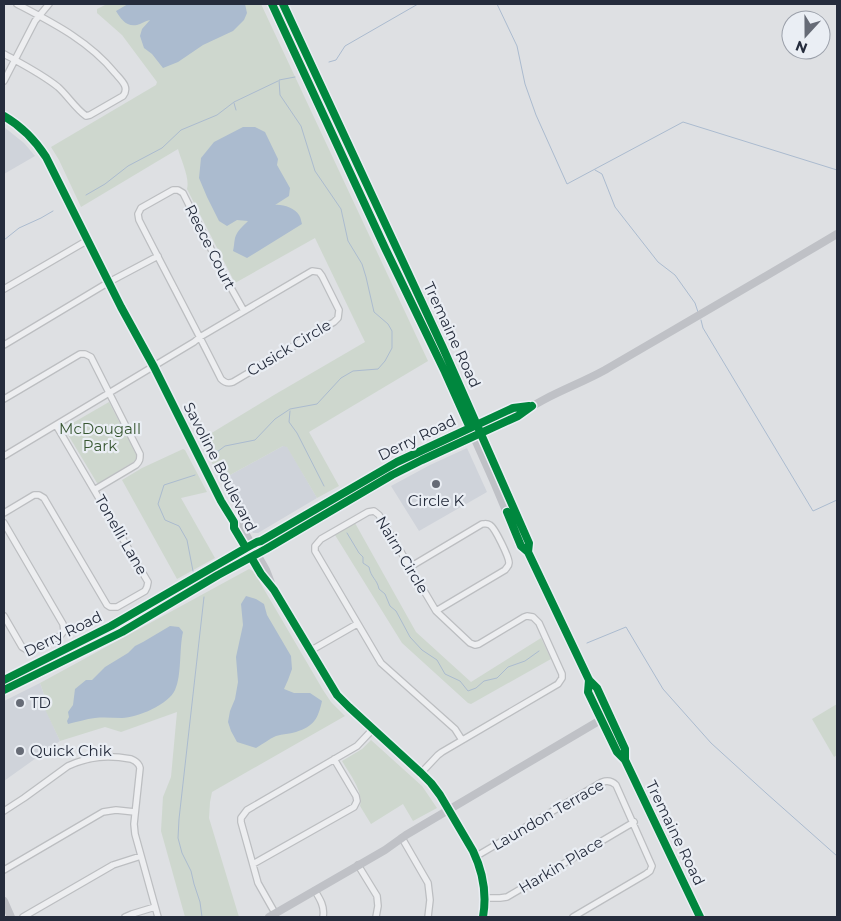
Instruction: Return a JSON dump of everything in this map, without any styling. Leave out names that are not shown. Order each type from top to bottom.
[{"type":"main road","name":"Tremaine Road","points":[[272,4],[470,428],[521,546],[528,552],[589,680],[597,688],[606,717],[625,749],[625,760],[700,917]]},
{"type":"main road","name":"Tremaine Road","points":[[283,4],[478,424],[530,543],[528,552]]},
{"type":"main road","name":"Savoline Boulevard","points":[[4,116],[26,132],[52,168],[221,501],[234,522],[240,524],[261,574],[274,590],[337,695],[435,788],[476,857],[483,879],[485,898],[483,917]]},
{"type":"main road","name":"Derry Road","points":[[4,690],[122,632],[392,475],[518,416],[532,406],[602,371],[837,234]]},
{"type":"main road","name":"Derry Road","points":[[4,680],[111,626],[397,462],[513,408],[532,406]]},
{"type":"main road","points":[[272,915],[606,717]]},
{"type":"main road","points":[[4,901],[11,917]]},
{"type":"street","points":[[4,54],[49,81],[86,116],[126,93],[126,88],[113,70],[95,53],[69,32],[17,4]]},
{"type":"street","points":[[4,81],[39,15],[49,4]]},
{"type":"street","name":"Reece Court","points":[[200,337],[139,220],[138,212],[142,208],[173,190],[183,193],[244,311]]},
{"type":"street","points":[[4,290],[88,240]]},
{"type":"street","points":[[4,344],[109,282],[158,256]]},
{"type":"street","name":"Cusick Circle","points":[[4,456],[154,367],[200,337],[314,270],[322,276],[339,313],[338,318],[334,322],[230,383],[224,382],[221,379],[200,337]]},
{"type":"street","points":[[4,399],[80,354],[91,357],[140,454],[136,465],[94,490]]},
{"type":"street","name":"Tonelli Lane","points":[[4,513],[34,495],[42,496],[107,605],[110,607],[114,608],[145,591],[147,588],[148,582],[56,425]]},
{"type":"street","name":"Nairn Circle","points":[[421,773],[438,755],[558,684],[562,674],[538,622],[533,616],[524,617],[475,645],[470,643],[436,611],[379,515],[374,511],[368,512],[317,542],[315,551],[382,663],[455,729],[462,740]]},
{"type":"street","points":[[4,523],[63,624],[64,631],[60,636],[31,650],[27,650],[22,647],[4,616]]},
{"type":"street","points":[[410,566],[482,524],[489,525],[494,529],[508,560],[509,565],[507,568],[436,611]]},
{"type":"street","points":[[310,651],[358,624]]},
{"type":"street","points":[[272,915],[258,883],[241,822],[244,812],[334,758],[358,746],[373,729]]},
{"type":"street","points":[[4,811],[68,766],[107,756],[135,760],[140,768],[134,824],[135,834],[158,917]]},
{"type":"street","points":[[253,864],[354,807],[357,799],[334,758]]},
{"type":"street","name":"Laundon Terrace","points":[[476,857],[604,781],[609,781],[616,785],[652,866],[650,871],[573,917]]},
{"type":"street","points":[[4,870],[99,814],[116,810],[135,812]]},
{"type":"street","name":"Harkin Place","points":[[485,898],[507,897],[634,822]]},
{"type":"street","points":[[402,838],[428,883],[430,900],[428,917]]},
{"type":"street","points":[[23,917],[113,865],[141,856]]},
{"type":"street","points":[[358,865],[377,896],[376,917]]},
{"type":"street","points":[[315,891],[322,905],[323,917]]},
{"type":"street","points":[[124,917],[155,906]]},
{"type":"shaded area","points":[[4,127],[24,143],[35,156],[4,174]]},
{"type":"shaded area","points":[[283,446],[287,446],[317,498],[258,533],[253,533],[221,480]]},
{"type":"shaded area","points":[[467,448],[487,492],[419,531],[391,486]]},
{"type":"shaded area","points":[[40,683],[47,703],[44,706],[60,741],[4,781],[4,701]]},
{"type":"green space","points":[[107,4],[261,4],[428,361],[309,432],[339,486],[317,498],[287,447],[283,446],[221,480],[200,440],[365,342],[315,238],[235,283],[187,189],[186,174],[178,149],[81,207],[51,147],[156,85],[157,82],[122,35],[97,13],[97,9]]},
{"type":"green space","name":"McDougall Park","points":[[109,402],[137,456],[135,461],[97,483],[64,428]]},
{"type":"green space","points":[[183,449],[207,492],[181,498],[215,558],[177,579],[122,480],[142,468]]},
{"type":"green space","points":[[355,523],[416,632],[471,682],[541,638],[551,659],[471,704],[468,703],[402,643],[335,535]]},
{"type":"green space","points":[[249,569],[253,571],[258,579],[323,690],[331,702],[345,716],[212,792],[209,818],[239,917],[185,917],[161,831],[163,797],[171,777],[177,712],[121,732],[105,727],[60,741],[43,705],[47,703],[40,683]]},
{"type":"green space","points":[[837,704],[837,755],[834,757],[812,719]]},
{"type":"green space","points":[[371,740],[422,786],[437,808],[413,821],[403,804],[371,824],[360,806],[361,801],[358,789],[342,761],[362,749]]},
{"type":"water","points":[[128,4],[245,4],[247,13],[244,20],[233,31],[203,45],[178,62],[163,68],[152,54],[144,48],[140,36],[142,29],[150,20],[137,25],[130,25],[116,11]]},
{"type":"water","points":[[243,127],[255,127],[265,132],[278,159],[277,165],[290,188],[289,196],[275,205],[295,210],[300,216],[302,224],[247,258],[233,251],[236,235],[248,221],[237,220],[227,226],[219,221],[199,178],[201,158],[214,142]]},
{"type":"water","points":[[246,596],[264,604],[267,615],[291,656],[292,669],[284,689],[294,693],[310,693],[322,701],[317,717],[307,727],[296,732],[276,736],[256,748],[237,742],[228,722],[238,682],[236,657],[243,625],[241,604]]},
{"type":"water","points":[[170,626],[179,627],[183,632],[179,677],[172,695],[160,705],[136,716],[95,718],[68,724],[68,712],[73,705],[75,689],[86,680],[92,680],[105,667],[128,653],[135,646]]},
{"type":"waterway","points":[[329,62],[336,60],[345,46],[418,4]]},
{"type":"waterway","points":[[497,4],[517,46],[525,84],[536,115],[567,184],[683,122],[837,170]]},
{"type":"waterway","points":[[213,455],[225,446],[255,440],[275,419],[290,409],[317,404],[341,378],[353,371],[378,369],[392,348],[392,331],[388,324],[374,312],[362,264],[348,241],[341,209],[315,171],[301,126],[280,95],[279,80],[295,77]]},
{"type":"waterway","points":[[86,195],[105,184],[128,166],[162,148],[181,130],[217,115],[234,102],[278,81]]},
{"type":"waterway","points":[[234,103],[236,110]]},
{"type":"waterway","points":[[595,170],[602,174],[615,207],[658,262],[675,275],[695,303],[698,312]]},
{"type":"waterway","points":[[4,240],[19,228],[53,211]]},
{"type":"waterway","points":[[701,320],[703,328],[813,511],[837,500]]},
{"type":"waterway","points":[[290,411],[289,422],[297,433],[324,486]]},
{"type":"waterway","points":[[193,571],[187,540],[179,526],[165,520],[158,504],[164,485],[195,475]]},
{"type":"waterway","points":[[347,533],[363,557],[363,563],[369,567],[379,589],[385,594],[390,606],[396,611],[410,637],[422,650],[437,660],[445,674],[460,681],[468,691],[476,688],[484,681],[497,678],[508,667],[525,661],[539,651]]},
{"type":"waterway","points":[[202,917],[200,902],[191,871],[182,853],[178,838],[204,597]]},
{"type":"waterway","points":[[587,643],[626,627],[663,689],[711,743],[837,856]]},
{"type":"cycle path","points":[[272,4],[470,428]]},
{"type":"cycle path","points":[[283,4],[443,348],[529,543],[528,552]]},
{"type":"cycle path","points":[[4,116],[27,134],[46,157],[121,307],[154,367],[221,501],[234,522],[234,528],[246,548]]},
{"type":"cycle path","points":[[4,680],[111,626],[397,462],[513,408],[529,406]]},
{"type":"cycle path","points":[[4,690],[122,632],[392,475],[518,416],[532,406]]},
{"type":"cycle path","points":[[507,512],[521,546],[528,552],[589,680],[597,688],[625,749],[625,760]]},
{"type":"cycle path","points":[[251,557],[261,574],[274,590],[337,695],[421,773],[440,795],[473,851],[479,867],[484,892],[483,917]]},
{"type":"cycle path","points":[[589,680],[588,692],[617,752],[625,760],[700,917]]},
{"type":"place","name":"Circle K","points":[[436,484]]},
{"type":"place","name":"TD","points":[[20,703]]},
{"type":"place","name":"Quick Chik","points":[[20,751]]}]
